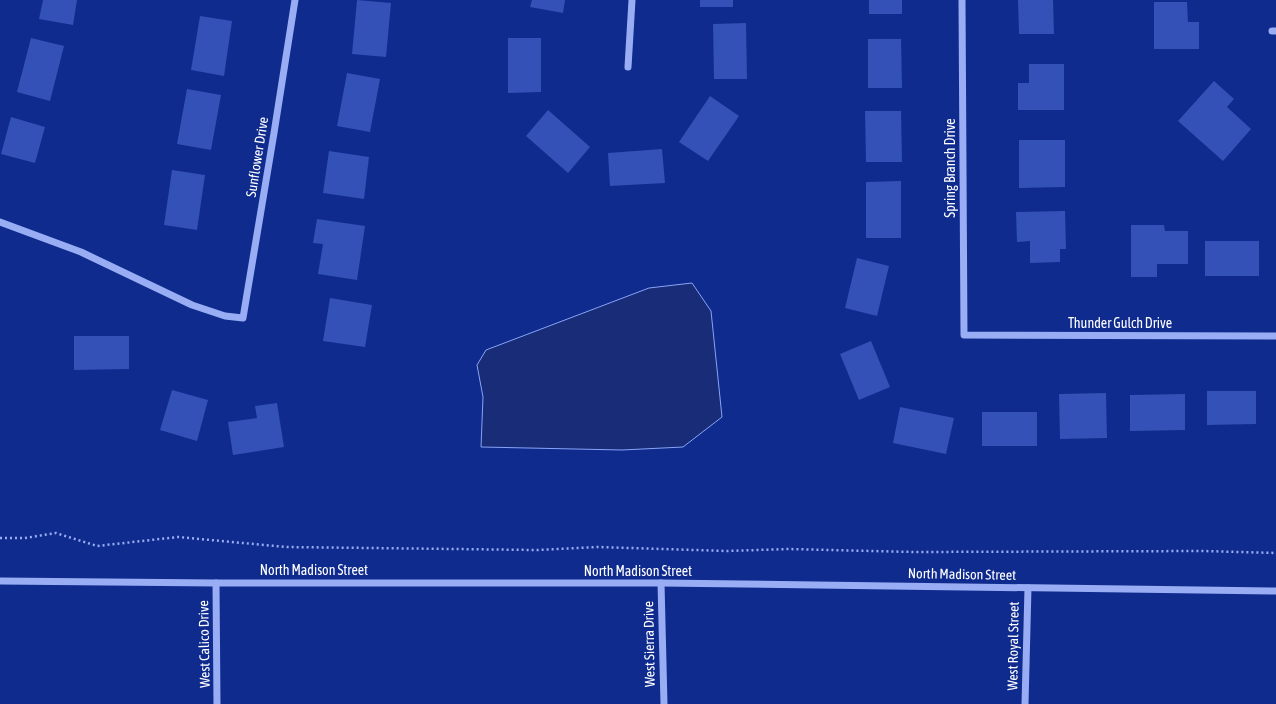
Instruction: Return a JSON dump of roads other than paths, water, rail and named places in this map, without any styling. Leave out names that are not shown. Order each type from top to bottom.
[{"type":"street","name":"Sunflower Drive","points":[[0,222],[81,252],[192,304],[226,316],[243,318],[295,0]]},
{"type":"street","points":[[628,67],[632,0]]},
{"type":"street","name":"Spring Branch Drive","points":[[962,0],[964,335]]},
{"type":"street","name":"Thunder Gulch Drive","points":[[964,335],[1276,336]]},
{"type":"street","name":"North Madison Street","points":[[0,581],[661,584],[1276,591]]},
{"type":"street","name":"West Calico Drive","points":[[216,583],[217,704]]},
{"type":"street","name":"West Sierra Drive","points":[[661,584],[664,704]]},
{"type":"street","name":"West Royal Street","points":[[1025,704],[1028,588]]}]
